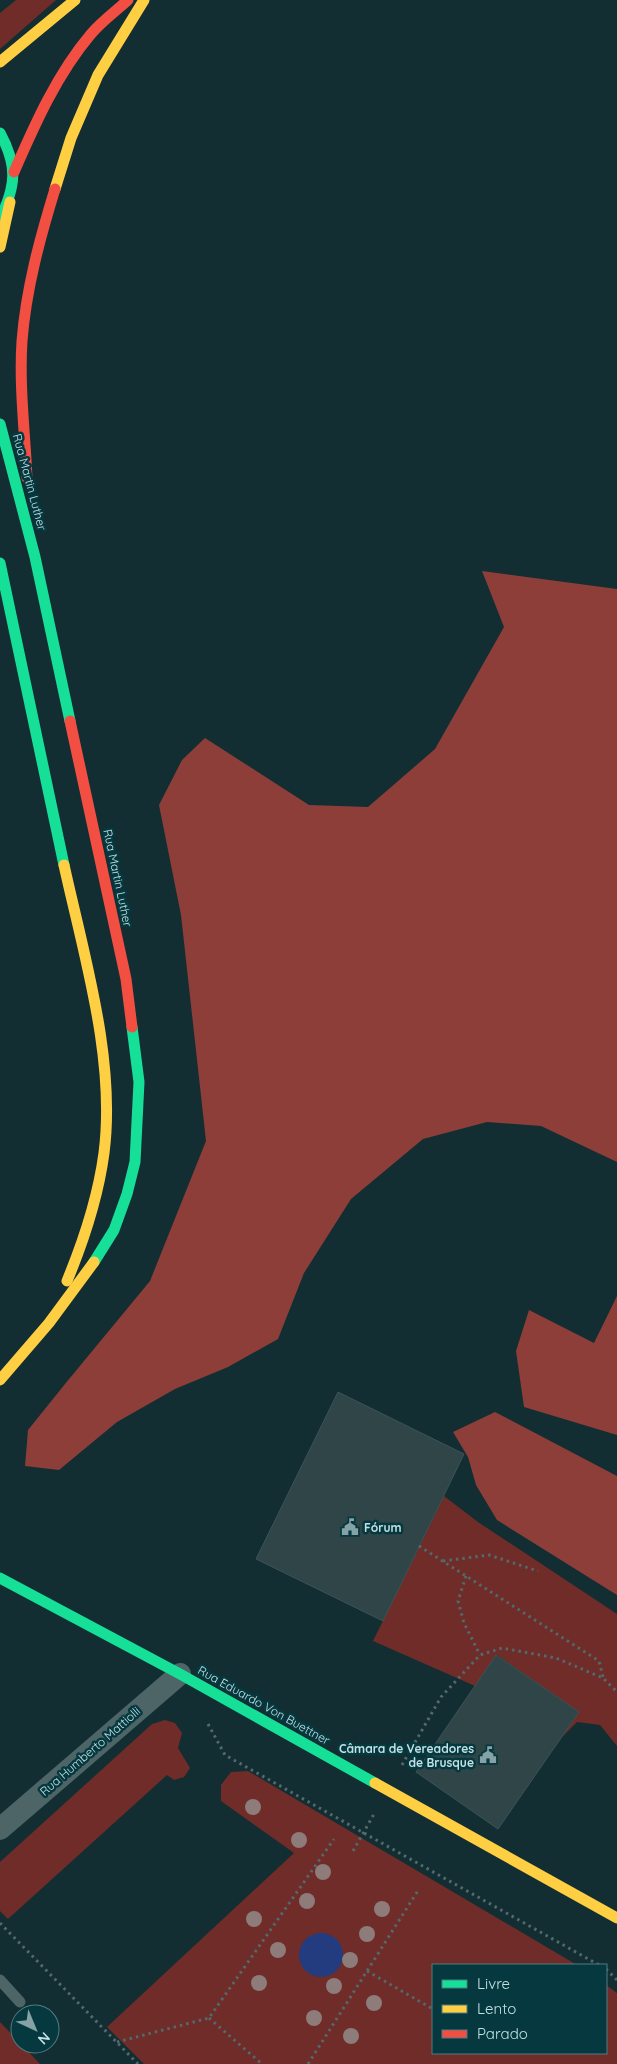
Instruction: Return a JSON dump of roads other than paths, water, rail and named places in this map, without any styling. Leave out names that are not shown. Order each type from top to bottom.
[{"type":"main road","points":[[0,62],[75,0]]},
{"type":"main road","points":[[14,172],[41,111],[61,76],[92,34],[128,0]]},
{"type":"main road","points":[[35,557],[27,473],[22,382],[22,342],[28,293],[42,231],[71,138],[98,75],[144,0]]},
{"type":"main road","points":[[0,133],[9,147],[14,172],[12,196],[0,247]]},
{"type":"main road","points":[[0,219],[12,196]]},
{"type":"main road","name":"Rua Martin Luther","points":[[0,424],[35,557],[126,979],[140,1082],[134,1162],[127,1194],[114,1230],[88,1271],[49,1323],[0,1380]]},
{"type":"main road","name":"Rua Martin Luther","points":[[0,563],[95,1010],[105,1068],[107,1116],[105,1151],[97,1194],[81,1247],[49,1323]]},
{"type":"main road","name":"Rua Eduardo Von Buettner","points":[[1,1578],[180,1674],[617,1918]]},
{"type":"street","name":"Rua Humberto Mattiolli","points":[[0,1829],[180,1674]]},
{"type":"lane","points":[[0,1980],[20,2002]]},
{"type":"water","points":[[321,1933],[333,1937],[339,1943],[343,1955],[339,1967],[333,1973],[321,1977],[309,1973],[303,1967],[299,1955],[303,1943],[309,1937]]},
{"type":"place","name":"Fórum","points":[[350,1527]]},
{"type":"place","name":"Câmara de Vereadores de Brusque","points":[[488,1755]]}]
